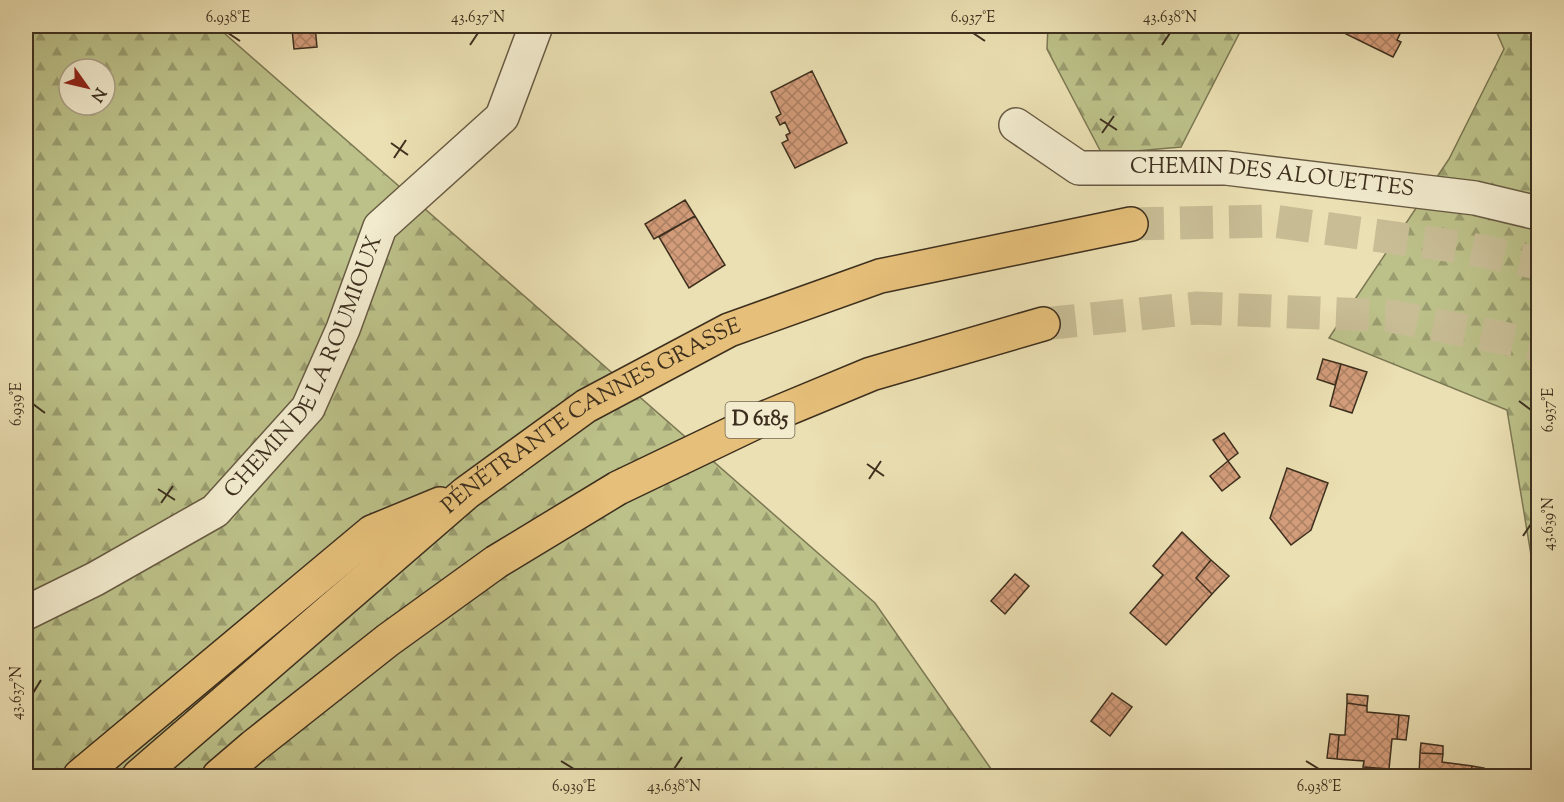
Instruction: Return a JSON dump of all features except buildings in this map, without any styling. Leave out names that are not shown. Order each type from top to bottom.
[{"type":"highway","name":"PÉNÉTRANTE CANNES GRASSE","points":[[139,777],[466,493],[586,406],[729,330],[880,276],[1131,224]]},
{"type":"highway","name":"D 6185","points":[[219,777],[254,746],[388,640],[496,562],[618,488],[760,420],[871,374],[1043,324]]},
{"type":"highway","points":[[80,777],[372,532],[466,493]]},
{"type":"street","name":"CHEMIN DE LA ROUMIOUX","points":[[26,613],[95,579],[215,512],[308,408],[343,329],[380,227],[502,117],[536,26]]},
{"type":"street","name":"CHEMIN DES ALOUETTES","points":[[1016,125],[1079,168],[1226,168],[1475,198],[1539,213]]},
{"type":"green space","points":[[26,26],[216,26],[875,603],[996,776],[26,776]]},
{"type":"green space","points":[[1048,26],[1243,26],[1181,147],[1102,154],[1047,49]]},
{"type":"green space","points":[[1494,26],[1538,26],[1538,597],[1507,410],[1329,338],[1449,159],[1504,49]]},
{"type":"tunnel","points":[[1131,224],[1273,221],[1467,248],[1538,263]]},
{"type":"tunnel","points":[[1043,324],[1197,308],[1391,316],[1538,345]]}]
